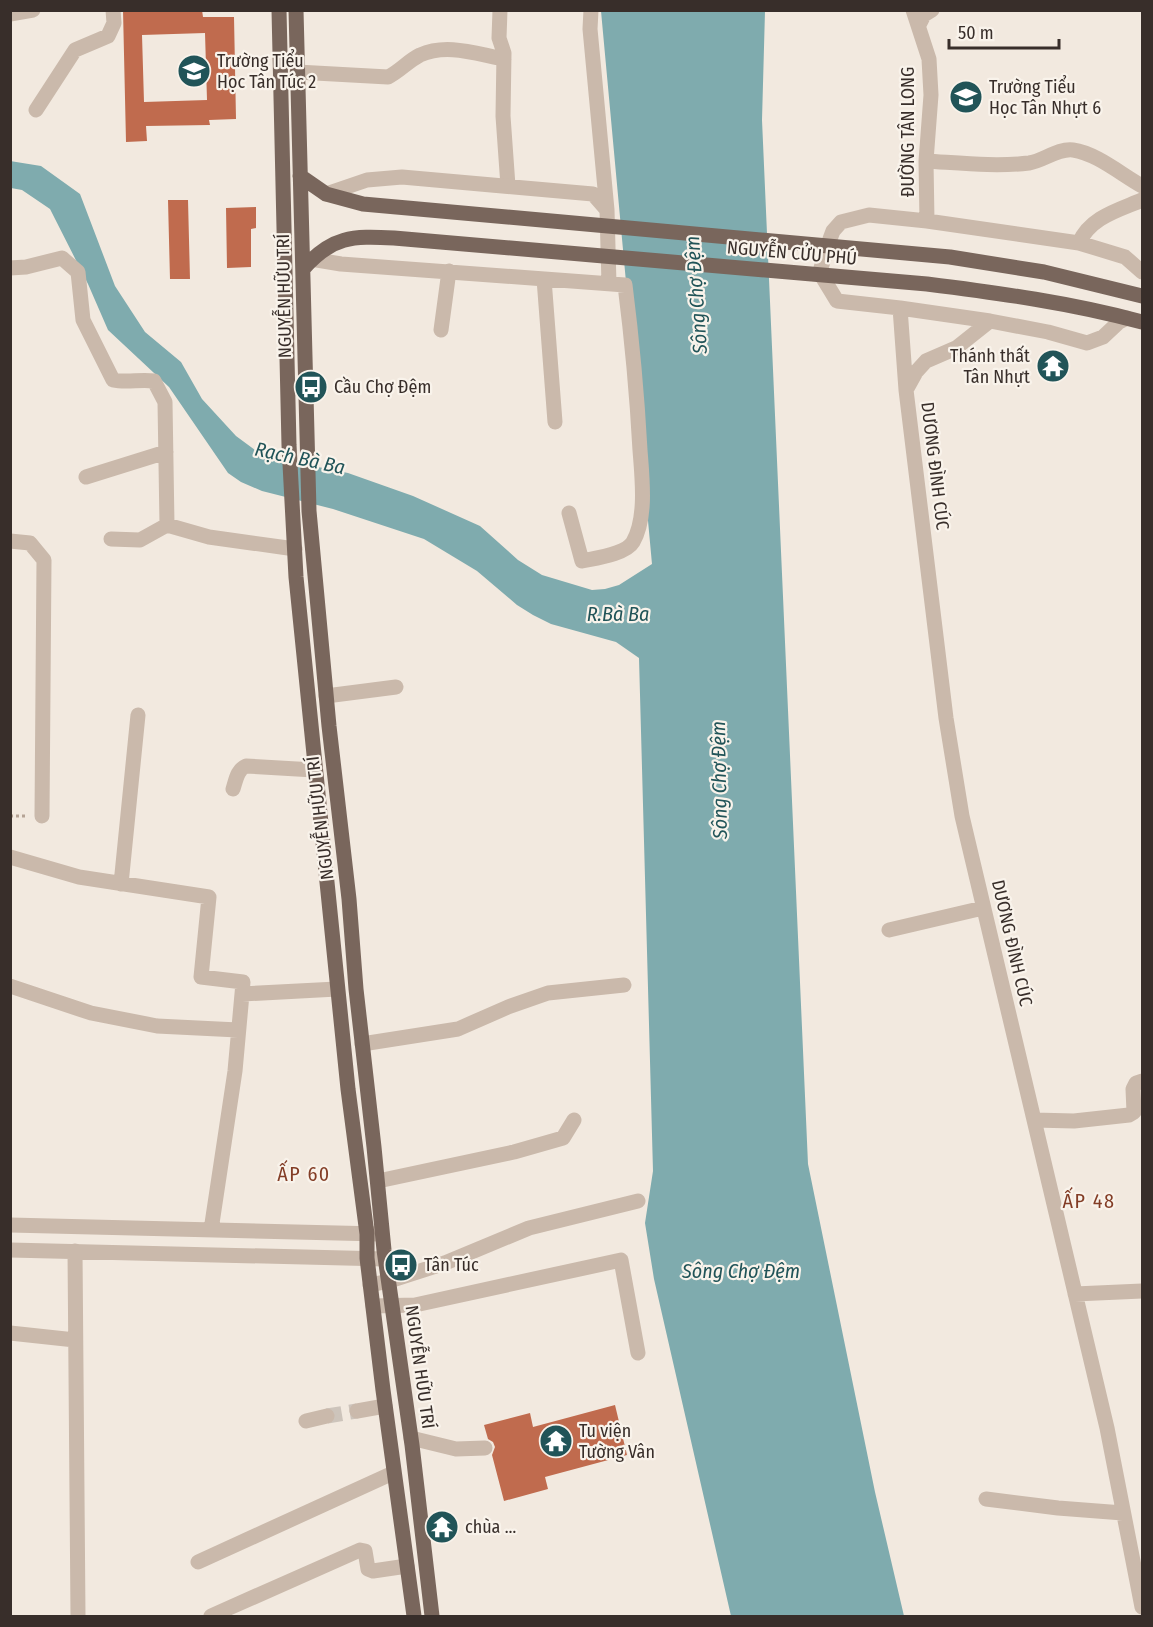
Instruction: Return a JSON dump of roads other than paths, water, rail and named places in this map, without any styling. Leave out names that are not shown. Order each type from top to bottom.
[{"type":"main road","name":"NGUYỄN HỮU TRÍ","points":[[279,10],[289,445],[295,549],[314,770],[348,1089],[367,1234],[367,1258],[390,1449],[414,1617]]},
{"type":"main road","name":"NGUYỄN HỮU TRÍ","points":[[296,10],[300,176],[307,264],[309,511],[326,696],[391,1306],[411,1441],[432,1617]]},
{"type":"main road","name":"NGUYỄN CỬU PHÚ","points":[[300,176],[326,194],[363,204],[950,257],[1044,272],[1143,297]]},
{"type":"main road","name":"NGUYỄN CỬU PHÚ","points":[[307,264],[337,241],[361,236],[927,284],[1005,294],[1135,320]]},
{"type":"main road","points":[[329,899],[349,899]]},
{"type":"main road","points":[[390,1449],[411,1441]]},
{"type":"street","points":[[10,14],[33,10]]},
{"type":"street","points":[[36,110],[75,50],[108,36],[113,28],[113,10]]},
{"type":"street","points":[[500,10],[499,38],[504,53],[503,116],[508,186]]},
{"type":"street","points":[[591,10],[590,29],[607,210],[609,284]]},
{"type":"street","points":[[916,18],[933,10]]},
{"type":"street","name":"ĐƯỜNG TÂN LONG","points":[[916,18],[929,59],[932,95],[926,161],[927,221]]},
{"type":"street","points":[[297,72],[388,76],[397,73],[417,56],[438,50],[458,50],[504,59]]},
{"type":"street","points":[[926,161],[983,164],[1030,163],[1069,149],[1106,163],[1143,186]]},
{"type":"street","points":[[326,194],[367,180],[402,177],[593,194],[607,210]]},
{"type":"street","points":[[1079,243],[1086,230],[1096,221],[1143,200]]},
{"type":"street","points":[[1135,320],[1119,322],[1103,337],[1087,343],[1048,332],[990,321],[837,301],[823,278],[822,268],[833,231],[841,222],[869,215],[1079,243],[1125,257],[1143,272]]},
{"type":"street","points":[[10,268],[26,267],[62,258],[78,272],[83,320],[113,380],[154,381],[165,402],[167,525]]},
{"type":"street","points":[[307,264],[449,271],[626,285],[638,408],[642,477],[641,519],[633,542],[627,548],[582,561],[569,513]]},
{"type":"street","points":[[441,330],[449,271]]},
{"type":"street","points":[[544,279],[555,422]]},
{"type":"street","points":[[900,308],[906,390]]},
{"type":"street","name":"DƯƠNG ĐÌNH CÚC","points":[[990,321],[956,348],[926,361],[916,372],[906,390],[946,718],[962,816],[1107,1428],[1142,1600]]},
{"type":"street","points":[[86,477],[166,452]]},
{"type":"street","points":[[111,539],[140,540],[167,525],[209,537],[295,549]]},
{"type":"street","points":[[10,542],[30,543],[44,560],[42,816]]},
{"type":"street","points":[[326,696],[396,687]]},
{"type":"street","points":[[121,884],[138,715]]},
{"type":"street","points":[[233,789],[241,768],[246,766],[314,770]]},
{"type":"street","points":[[10,857],[79,877],[209,897],[201,977],[243,982],[235,1071],[211,1230]]},
{"type":"street","points":[[889,930],[983,908]]},
{"type":"street","points":[[362,1044],[459,1029],[548,993],[624,985]]},
{"type":"street","points":[[10,986],[91,1013],[124,1020],[157,1026],[238,1030]]},
{"type":"street","points":[[242,994],[337,989]]},
{"type":"street","points":[[1034,1120],[1074,1121],[1129,1115],[1134,1112],[1133,1089],[1136,1083],[1143,1081]]},
{"type":"street","points":[[378,1181],[514,1152],[563,1138],[574,1120]]},
{"type":"street","points":[[370,1285],[446,1263],[530,1227],[638,1201]]},
{"type":"street","points":[[10,1225],[383,1234]]},
{"type":"street","points":[[10,1250],[386,1259]]},
{"type":"street","points":[[75,1251],[78,1617]]},
{"type":"street","points":[[373,1306],[415,1305],[621,1260],[638,1353]]},
{"type":"street","points":[[1075,1294],[1143,1291]]},
{"type":"street","points":[[10,1333],[75,1340]]},
{"type":"street","points":[[357,1411],[385,1406]]},
{"type":"street","points":[[306,1421],[327,1416]]},
{"type":"street","points":[[411,1441],[456,1449],[485,1448]]},
{"type":"street","points":[[198,1562],[393,1473]]},
{"type":"street","points":[[986,1499],[1123,1513]]},
{"type":"street","points":[[211,1617],[360,1550],[365,1551],[368,1569],[373,1571],[407,1566]]},
{"type":"water","name":"Sông Chợ Đệm","points":[[601,11],[765,11],[762,120],[808,1164],[875,1492],[904,1616],[731,1616],[654,1279],[645,1223],[653,1171],[639,658],[616,642],[551,624],[533,615],[517,605],[477,571],[424,539],[333,509],[262,491],[241,482],[228,473],[169,387],[108,330],[88,284],[50,209],[22,190],[11,188],[10,161],[41,166],[80,194],[115,286],[145,332],[181,362],[202,399],[236,436],[255,450],[278,459],[348,473],[413,496],[480,526],[518,560],[542,575],[592,590],[619,585],[652,564]]},
{"type":"tunnel","points":[[327,1416],[357,1411]]},
{"type":"place","name":"Trường Tiểu Học Tân Túc 2","points":[[194,71]]},
{"type":"place","name":"Trường Tiểu Học Tân Nhựt 6","points":[[966,97]]},
{"type":"place","name":"Thánh thất Tân Nhựt","points":[[1053,366]]},
{"type":"place","name":"Cầu Chợ Đệm","points":[[311,387]]},
{"type":"place","name":"Tân Túc","points":[[401,1265]]},
{"type":"place","name":"Tu viện Tường Vân","points":[[556,1441]]},
{"type":"place","name":"chùa …","points":[[442,1527]]},
{"type":"district","name":"ẤP 60","points":[[304,1174]]},
{"type":"district","name":"ẤP 48","points":[[1089,1201]]},
{"type":"water label","name":"Rạch Bà Ba","points":[[300,458]]},
{"type":"water label","name":"R.Bà Ba","points":[[618,614]]}]
